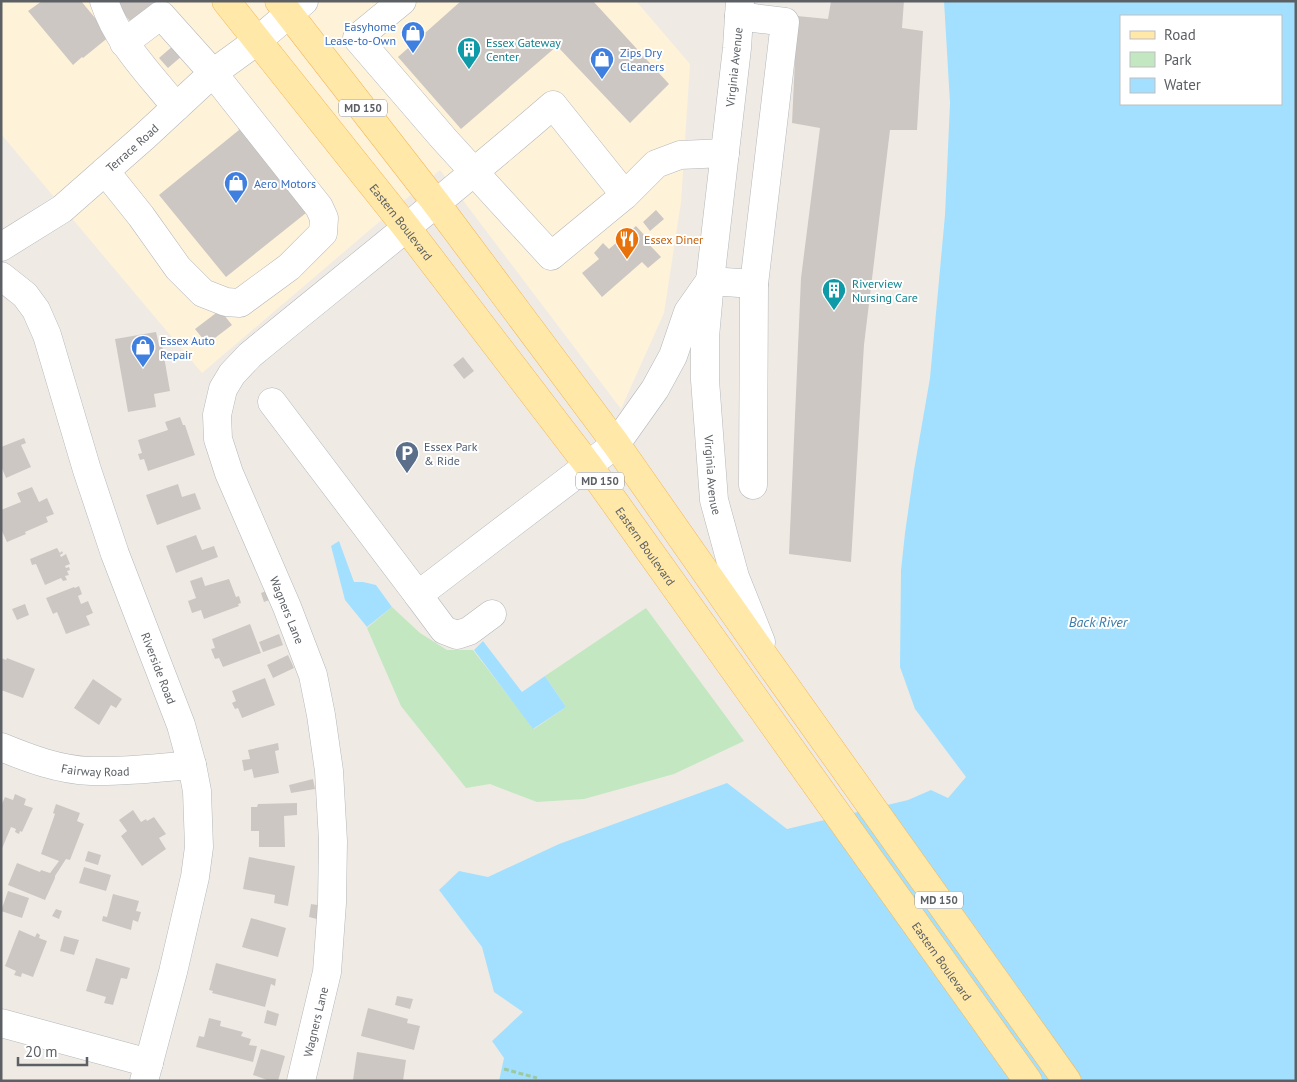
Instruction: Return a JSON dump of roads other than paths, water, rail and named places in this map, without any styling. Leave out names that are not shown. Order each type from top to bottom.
[{"type":"main road","name":"Eastern Boulevard","points":[[226,1],[406,227],[588,465],[1028,1081]]},
{"type":"main road","name":"MD 150","points":[[291,5],[616,444],[1067,1081]]},
{"type":"street","points":[[104,1],[124,43],[176,107]]},
{"type":"street","points":[[402,1],[357,38],[444,139],[551,256],[625,195],[656,164],[680,155],[725,153]]},
{"type":"street","name":"Terrace Road","points":[[1,247],[62,209],[212,73],[257,41],[291,5]]},
{"type":"street","points":[[740,9],[787,12],[754,284],[753,485]]},
{"type":"street","name":"Virginia Avenue","points":[[740,9],[710,281],[705,337],[705,380],[714,500],[735,577],[768,660]]},
{"type":"street","points":[[105,171],[141,216],[178,268],[203,293],[226,302],[240,304],[289,267],[323,232],[325,225],[323,213],[212,73],[161,15],[124,43]]},
{"type":"street","name":"Wagners Lane","points":[[301,1081],[326,972],[332,903],[333,840],[329,771],[313,675],[287,607],[230,473],[218,439],[218,415],[222,389],[232,374],[250,355],[476,172],[553,105],[625,195]]},
{"type":"street","name":"Riverside Road","points":[[1,276],[25,295],[36,310],[47,335],[87,470],[115,554],[181,725],[197,791],[199,848],[195,877],[147,1072]]},
{"type":"street","points":[[710,281],[754,284]]},
{"type":"street","name":"Virginia Avenue","points":[[418,595],[616,444],[655,389],[672,356],[688,312],[710,281]]},
{"type":"street","points":[[272,402],[444,630],[457,635],[469,631],[492,614]]},
{"type":"street","name":"Fairway Road","points":[[1,747],[22,756],[56,766],[90,771],[192,766]]},
{"type":"street","points":[[1,1023],[147,1072]]},
{"type":"water","name":"Back River","points":[[944,1],[1296,1],[1296,1081],[499,1081],[504,1058],[492,1041],[523,1012],[494,992],[482,947],[439,890],[459,871],[488,877],[559,844],[727,783],[787,829],[908,800],[931,790],[948,798],[966,777],[915,709],[900,667],[901,570],[914,470],[930,378],[945,215],[950,103]]},
{"type":"water","points":[[339,541],[354,582],[376,585],[392,607],[367,627],[345,600],[331,546]]},
{"type":"water","points":[[483,641],[522,692],[545,676],[566,707],[533,729],[474,650]]},
{"type":"place","name":"Easyhome Lease-to-Own","points":[[413,54]]},
{"type":"place","name":"Essex Gateway Center","points":[[469,70]]},
{"type":"place","name":"Zips Dry Cleaners","points":[[602,80]]},
{"type":"place","name":"Aero Motors","points":[[236,204]]},
{"type":"place","name":"Essex Diner","points":[[627,260]]},
{"type":"place","name":"Riverview Nursing Care","points":[[834,311]]},
{"type":"place","name":"Essex Auto Repair","points":[[143,368]]},
{"type":"place","name":"Essex Park & Ride","points":[[407,474]]}]
